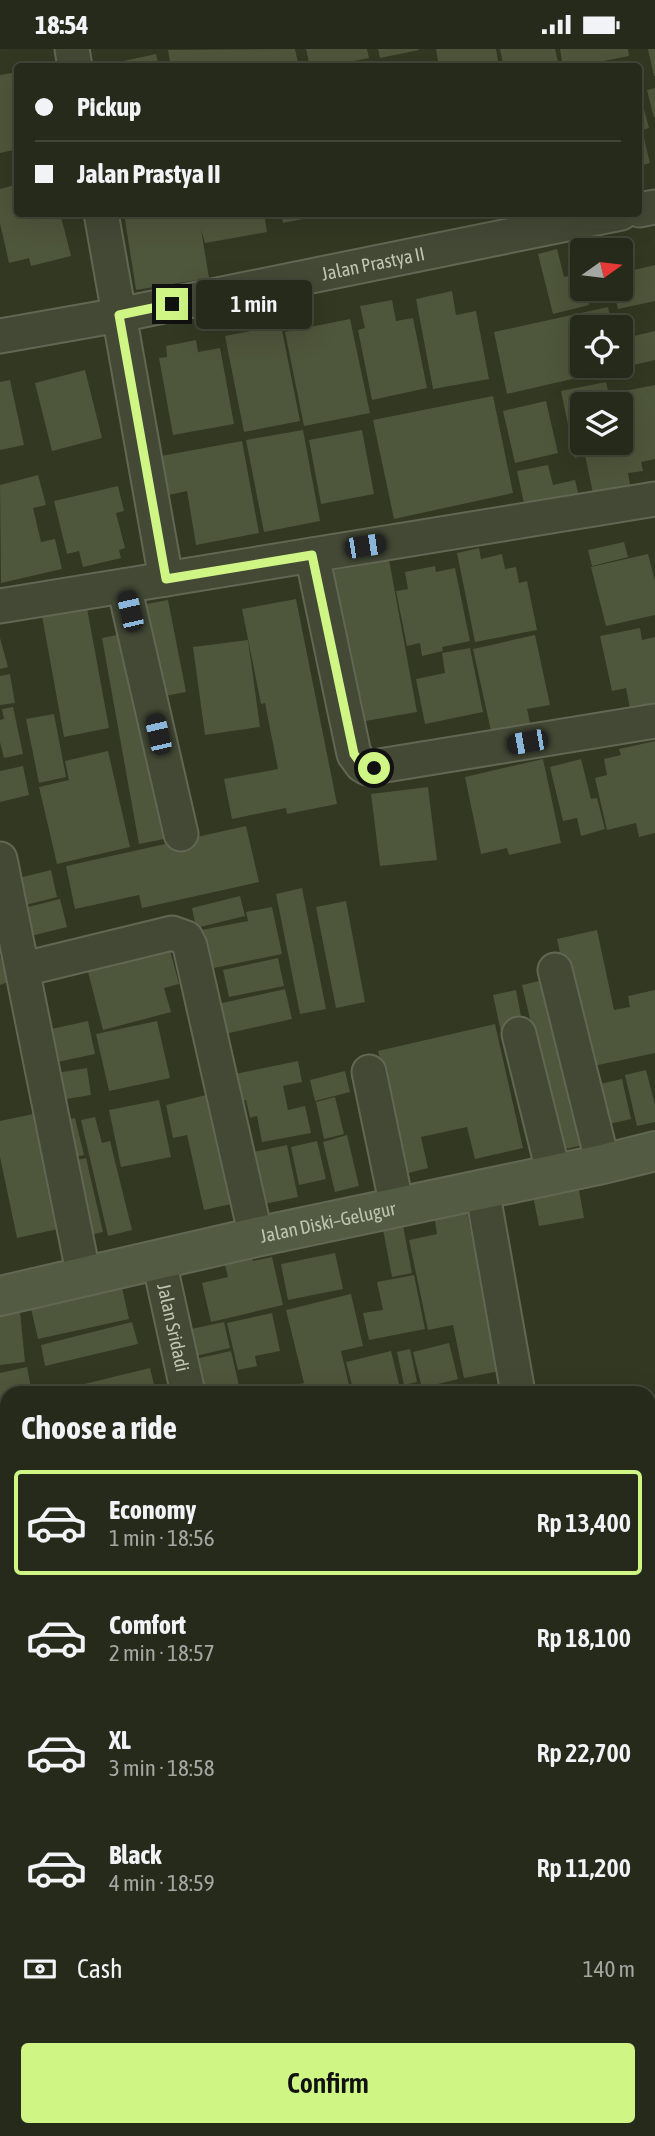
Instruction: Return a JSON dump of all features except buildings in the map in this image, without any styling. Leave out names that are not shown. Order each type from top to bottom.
[{"type":"main road","name":"Jalan Diski–Gelugur","points":[[0,1296],[256,1237],[554,1175],[655,1151]]},
{"type":"street","points":[[102,217],[166,579]]},
{"type":"street","name":"Jalan Prastya II","points":[[0,336],[119,315],[601,217]]},
{"type":"street","points":[[0,606],[655,499]]},
{"type":"street","points":[[312,555],[354,754],[367,768],[655,721]]},
{"type":"street","points":[[124,586],[181,834]]},
{"type":"street","points":[[0,859],[84,1277]]},
{"type":"street","points":[[24,969],[172,933],[186,938],[256,1237]]},
{"type":"street","points":[[555,970],[603,1164]]},
{"type":"street","points":[[519,1034],[554,1175]]},
{"type":"street","points":[[369,1072],[397,1207]]},
{"type":"street","points":[[481,1189],[517,1386]]},
{"type":"street","name":"Jalan Sridadi","points":[[159,1261],[186,1386]]},
{"type":"route","points":[[172,304],[119,315],[166,579],[312,555],[354,754],[362,765],[374,768]]}]
